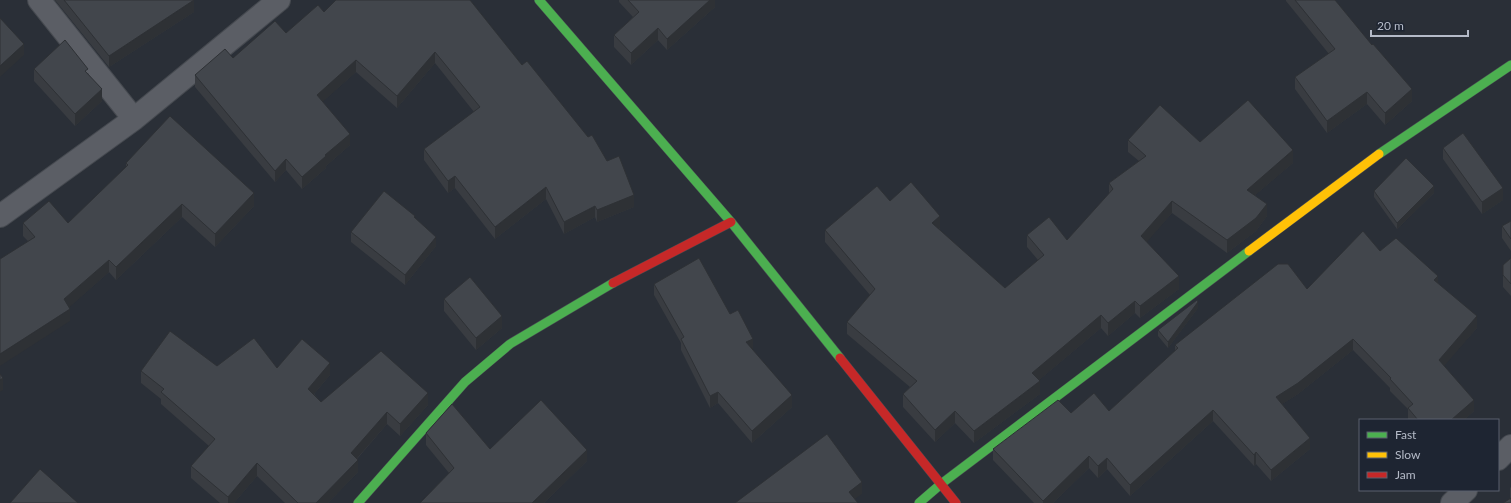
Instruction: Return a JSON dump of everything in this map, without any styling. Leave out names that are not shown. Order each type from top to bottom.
[{"type":"street","points":[[40,0],[134,119]]},
{"type":"street","points":[[0,216],[134,119],[279,0]]},
{"type":"street","points":[[539,0],[732,222],[956,503]]},
{"type":"street","points":[[919,503],[941,484],[1393,143],[1511,65]]},
{"type":"street","points":[[358,503],[465,382],[510,344],[611,284],[732,222]]},
{"type":"street","points":[[1499,458],[1511,446]]},
{"type":"street","points":[[1452,503],[1465,491]]},
{"type":"building","points":[[64,0],[194,0],[109,56]]},
{"type":"building","points":[[336,0],[470,0],[522,65],[527,61],[588,137],[592,135],[607,161],[619,156],[634,195],[597,210],[595,206],[564,222],[546,187],[495,227],[455,176],[448,181],[424,149],[480,107],[435,52],[397,96],[356,60],[317,95],[350,134],[302,177],[286,159],[275,171],[195,75],[225,49],[233,58],[275,21],[286,33],[318,5],[324,12]]},
{"type":"building","points":[[628,0],[710,0],[667,39],[658,28],[631,53],[614,35],[639,12]]},
{"type":"building","points":[[1295,0],[1335,0],[1372,45],[1373,44],[1412,89],[1385,113],[1367,92],[1327,121],[1295,77],[1335,49]]},
{"type":"building","points":[[0,18],[24,44],[0,66]]},
{"type":"building","points":[[65,40],[88,69],[85,71],[102,89],[75,114],[34,69]]},
{"type":"building","points":[[1248,100],[1293,150],[1247,190],[1267,204],[1256,218],[1227,240],[1172,201],[1141,236],[1179,276],[1140,306],[1135,301],[1108,323],[1101,315],[1032,373],[1040,381],[974,431],[955,411],[935,430],[903,394],[917,381],[847,322],[875,289],[825,230],[877,186],[890,201],[911,182],[940,216],[932,223],[1005,288],[1044,255],[1027,235],[1049,217],[1067,240],[1113,189],[1109,183],[1146,156],[1128,140],[1160,105],[1200,142]]},
{"type":"building","points":[[170,116],[254,193],[215,234],[182,204],[116,267],[109,260],[64,299],[70,309],[0,354],[0,259],[35,237],[23,223],[49,201],[68,223],[128,165],[126,163]]},
{"type":"building","points":[[1463,133],[1503,188],[1482,202],[1443,148]]},
{"type":"building","points":[[1406,158],[1434,186],[1397,223],[1374,191]]},
{"type":"building","points":[[384,191],[415,216],[414,217],[436,237],[405,275],[351,232]]},
{"type":"building","points":[[1511,221],[1511,239],[1502,226]]},
{"type":"building","points":[[1363,231],[1380,251],[1396,238],[1438,276],[1434,280],[1477,316],[1439,360],[1474,400],[1452,419],[1417,419],[1408,408],[1413,404],[1390,379],[1391,378],[1353,339],[1298,383],[1276,397],[1310,438],[1271,470],[1256,452],[1254,455],[1213,410],[1130,485],[1107,458],[1098,466],[1089,456],[1043,501],[993,449],[1058,400],[1071,413],[1094,393],[1109,411],[1178,348],[1175,345],[1278,264],[1288,264],[1307,289]]},
{"type":"building","points":[[699,258],[730,314],[738,310],[753,339],[746,342],[792,395],[752,431],[718,392],[710,396],[681,339],[684,337],[654,284]]},
{"type":"building","points":[[1511,258],[1511,284],[1503,275],[1503,265]]},
{"type":"building","points":[[470,277],[502,316],[476,338],[444,299]]},
{"type":"building","points":[[1197,300],[1198,302],[1168,342],[1158,330]]},
{"type":"building","points":[[170,331],[217,366],[254,338],[277,368],[302,339],[330,363],[308,389],[321,402],[381,351],[428,393],[400,424],[387,412],[351,453],[358,460],[316,503],[298,503],[257,463],[228,497],[191,466],[215,439],[161,392],[164,389],[141,371]]},
{"type":"building","points":[[541,400],[587,450],[532,503],[420,503],[454,468],[426,433],[452,404],[490,449]]},
{"type":"building","points":[[827,434],[862,482],[849,492],[858,503],[735,503]]},
{"type":"building","points":[[40,469],[78,503],[10,503]]},
{"type":"building","points":[[1511,498],[1511,503],[1503,503]]},
{"type":"traffic: fast","points":[[539,0],[731,222],[840,358]]},
{"type":"traffic: fast","points":[[1379,154],[1511,65]]},
{"type":"traffic: fast","points":[[919,503],[941,484],[1249,251]]},
{"type":"traffic: fast","points":[[358,503],[465,382],[510,344],[613,283]]},
{"type":"traffic: slow","points":[[1249,251],[1379,154]]},
{"type":"traffic: jam","points":[[613,283],[731,222]]},
{"type":"traffic: jam","points":[[840,358],[956,503]]}]
